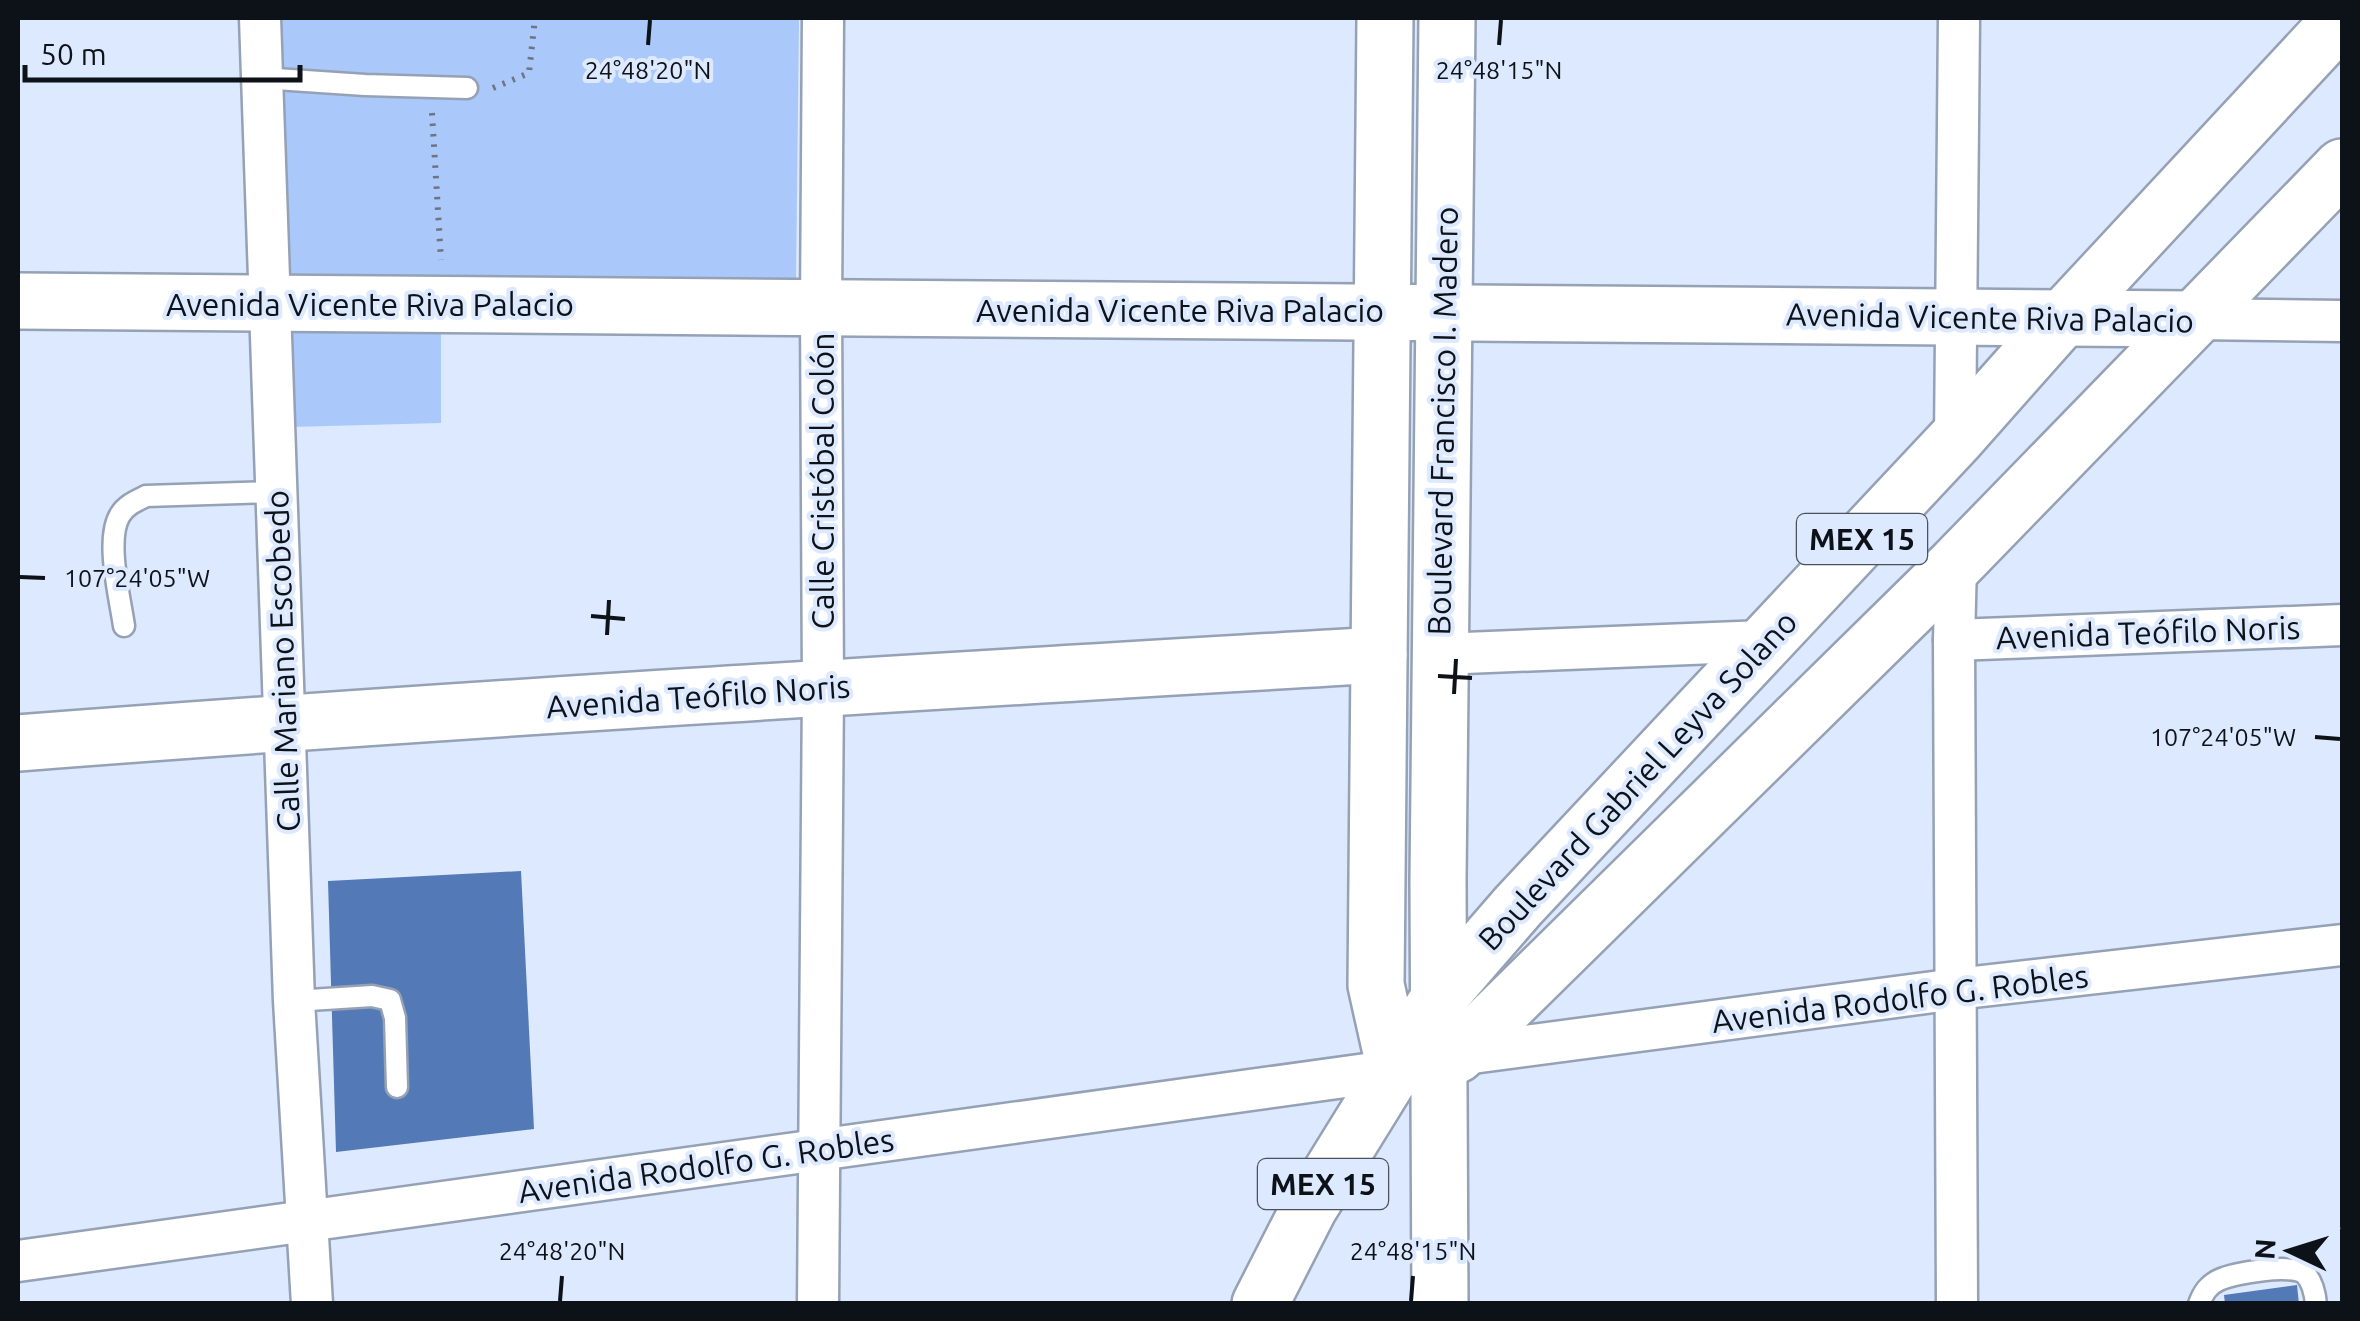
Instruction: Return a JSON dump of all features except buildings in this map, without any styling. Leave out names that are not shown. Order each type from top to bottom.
[{"type":"main road","name":"Boulevard Francisco I. Madero","points":[[1385,18],[1376,985],[1430,1062],[1440,1304]]},
{"type":"main road","name":"Boulevard Francisco I. Madero","points":[[1440,996],[1447,18]]},
{"type":"main road","name":"Boulevard Gabriel Leyva Solano","points":[[1430,1062],[1440,996],[1518,906],[1955,440],[2342,18]]},
{"type":"main road","name":"Boulevard Gabriel Leyva Solano","points":[[1260,1304],[1308,1208],[1430,1062],[1956,564],[2342,168]]},
{"type":"main road","name":"Avenida Vicente Riva Palacio","points":[[18,302],[2194,319]]},
{"type":"main road","name":"Avenida Teófilo Noris","points":[[18,742],[284,722],[1379,656]]},
{"type":"street","name":"Calle Mariano Escobedo","points":[[260,18],[294,1001],[312,1304]]},
{"type":"street","name":"Calle Cristóbal Colón","points":[[818,1304],[824,688],[823,18]]},
{"type":"street","points":[[1955,440],[1959,18]]},
{"type":"street","name":"Avenida Vicente Riva Palacio","points":[[2194,319],[2342,321]]},
{"type":"street","points":[[1956,564],[1957,1304]]},
{"type":"street","name":"Avenida Teófilo Noris","points":[[1954,640],[2342,625]]},
{"type":"street","points":[[1440,654],[1764,641]]},
{"type":"street","name":"Avenida Rodolfo G. Robles","points":[[18,1261],[1956,990],[2342,945]]},
{"type":"lane","points":[[260,78],[474,90]]},
{"type":"lane","points":[[124,626],[114,542],[118,518],[128,505],[146,496],[276,492]]},
{"type":"lane","points":[[294,1001],[372,996],[390,1000],[397,1087]]},
{"type":"lane","points":[[2199,1304],[2207,1287],[2220,1279],[2294,1269],[2309,1280],[2316,1304]]},
{"type":"path","points":[[474,90],[529,74],[535,18]]},
{"type":"path","points":[[441,262],[432,113],[448,106]]},
{"type":"shaded area","points":[[280,18],[799,18],[796,280],[285,294]]},
{"type":"shaded area","points":[[441,316],[441,423],[289,427],[285,334]]}]
